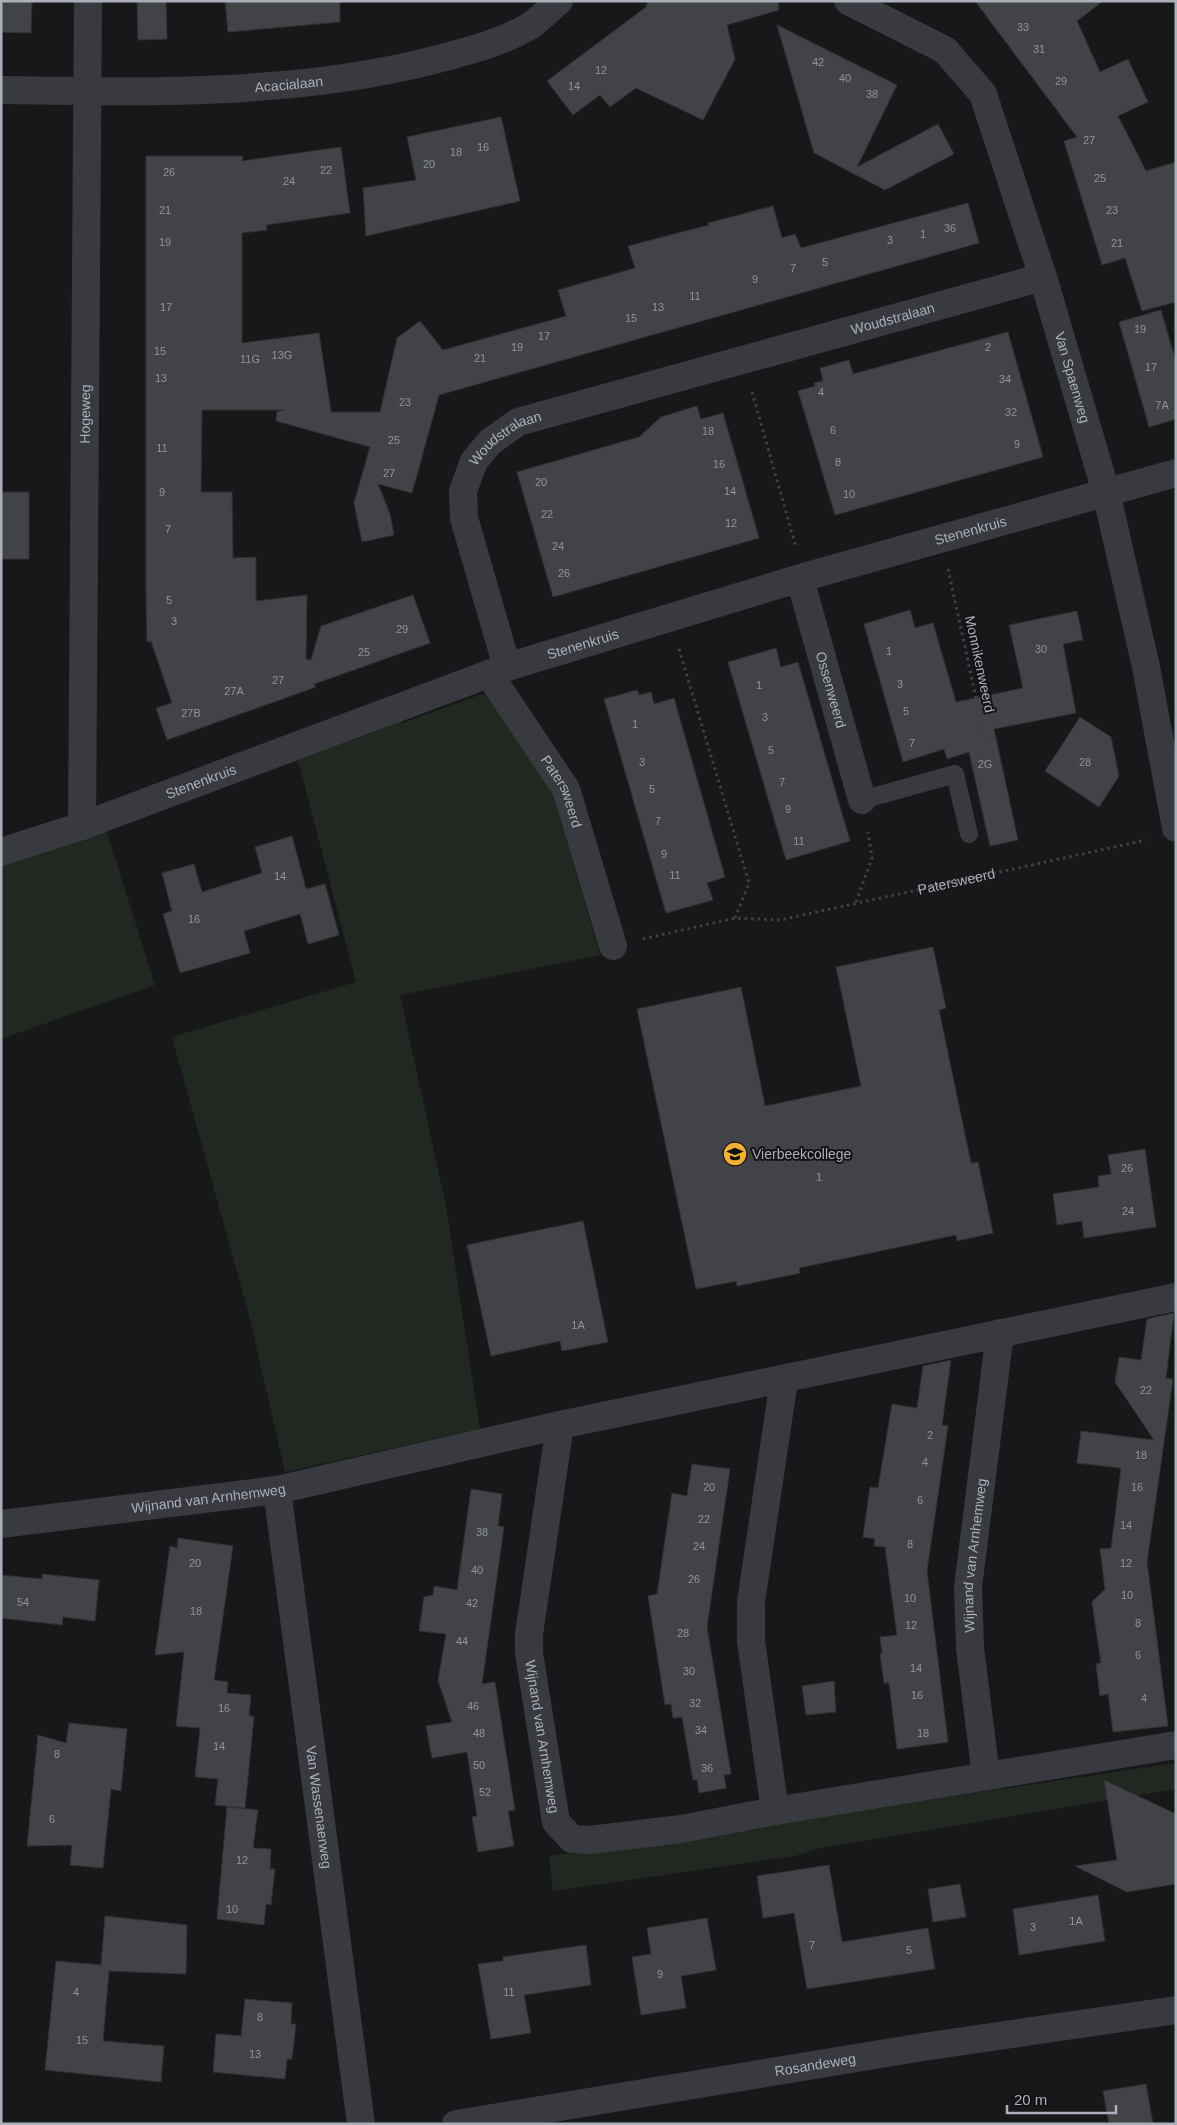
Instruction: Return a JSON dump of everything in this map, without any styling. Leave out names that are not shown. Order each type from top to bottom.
[{"type":"street","name":"Hogeweg","points":[[82,826],[88,1]]},
{"type":"street","name":"Acacialaan","points":[[1,90],[88,91],[270,87],[339,79],[402,68],[482,48],[530,25],[559,1]]},
{"type":"street","name":"Van Spaenweg","points":[[848,1],[945,50],[983,94],[1043,277],[1106,492],[1146,667],[1176,828]]},
{"type":"street","name":"Woudstralaan","points":[[498,671],[464,518],[463,491],[474,461],[490,442],[518,422],[1043,277]]},
{"type":"street","name":"Stenenkruis","points":[[1,852],[82,826],[498,671],[802,578],[1176,473]]},
{"type":"street","name":"Ossenweerd","points":[[802,578],[862,800]]},
{"type":"street","name":"Patersweerd","points":[[498,671],[566,789],[613,946]]},
{"type":"street","name":"Wijnand van Arnhemweg","points":[[1,1524],[277,1490],[560,1425],[784,1380],[1176,1297]]},
{"type":"street","name":"Wijnand van Arnhemweg","points":[[986,1776],[970,1648],[968,1587],[1000,1333]]},
{"type":"street","points":[[775,1810],[751,1641],[751,1612],[784,1380]]},
{"type":"street","name":"Wijnand van Arnhemweg","points":[[560,1425],[529,1634],[529,1653],[556,1822],[572,1839],[590,1840],[681,1828],[775,1810],[1176,1745]]},
{"type":"street","name":"Van Wassenaerweg","points":[[277,1490],[361,2124]]},
{"type":"street","name":"Rosandeweg","points":[[456,2124],[923,2047],[1176,2010]]},
{"type":"lane","points":[[862,800],[956,774],[969,834]]},
{"type":"path","points":[[744,360],[802,578]]},
{"type":"path","name":"Monnikenweerd","points":[[943,539],[988,753],[970,756],[956,774]]},
{"type":"path","points":[[670,618],[749,883],[735,918]]},
{"type":"path","points":[[856,902],[872,858],[862,800]]},
{"type":"path","name":"Patersweerd","points":[[613,946],[735,918],[780,920],[1147,840]]},
{"type":"shaded area","points":[[485,693],[553,794],[600,955],[400,995],[446,1206],[480,1429],[285,1472],[250,1319],[172,1037],[356,982],[298,760],[373,733],[377,726],[394,720],[403,723]]},
{"type":"shaded area","points":[[106,829],[155,985],[1,1039],[1,865]]},
{"type":"shaded area","points":[[1176,1763],[1176,1789],[821,1848],[795,1856],[553,1891],[549,1856]]},
{"type":"building","points":[[1,1],[32,1],[31,33],[1,32]]},
{"type":"building","points":[[137,1],[166,1],[167,39],[138,40]]},
{"type":"building","points":[[225,1],[340,1],[340,22],[228,32]]},
{"type":"building","points":[[648,1],[778,1],[779,10],[727,25],[735,59],[703,120],[636,88],[610,107],[600,95],[573,115],[547,81],[646,7]]},
{"type":"building","points":[[975,1],[1103,1],[1077,21],[1100,72],[1128,59],[1148,102],[1118,116],[1146,171],[1176,162],[1176,302],[1142,311],[1125,258],[1102,265],[1064,141],[1077,137]]},
{"type":"building","points":[[777,25],[897,85],[857,167],[938,124],[954,154],[885,190],[814,153]]},
{"type":"building","points":[[501,117],[520,201],[366,236],[363,188],[416,180],[407,137]]},
{"type":"building","points":[[341,147],[350,213],[266,225],[267,230],[242,233],[242,343],[319,333],[331,412],[380,412],[397,338],[420,321],[443,350],[566,316],[558,290],[635,268],[628,246],[773,206],[782,238],[795,234],[801,248],[968,203],[979,243],[439,395],[412,493],[378,484],[390,514],[394,535],[362,542],[354,503],[370,447],[276,421],[277,412],[284,410],[202,410],[201,492],[232,492],[233,558],[256,557],[256,601],[307,595],[306,659],[311,660],[321,626],[413,595],[430,643],[314,684],[316,687],[167,740],[156,708],[172,703],[151,641],[147,642],[146,156],[243,156],[242,161]]},
{"type":"building","points":[[1161,310],[1176,362],[1176,419],[1149,427],[1119,322]]},
{"type":"building","points":[[1008,332],[1043,457],[835,515],[798,391],[815,386],[814,383],[823,381],[820,368],[849,360],[853,374]]},
{"type":"building","points":[[697,406],[701,419],[723,413],[759,538],[553,597],[517,472],[639,437],[661,417]]},
{"type":"building","points":[[1,492],[29,492],[29,559],[1,559]]},
{"type":"building","points":[[910,610],[915,628],[933,623],[956,702],[1023,688],[1009,625],[1077,611],[1083,640],[1063,644],[1076,713],[994,729],[1018,840],[990,846],[969,752],[947,759],[944,749],[903,762],[864,624]]},
{"type":"building","points":[[776,648],[781,667],[798,662],[850,841],[786,860],[728,662]]},
{"type":"building","points":[[637,690],[639,695],[651,692],[654,704],[674,698],[725,877],[707,883],[713,900],[666,913],[604,699]]},
{"type":"building","points":[[1080,717],[1111,737],[1119,776],[1099,807],[1045,771]]},
{"type":"building","points":[[292,836],[306,889],[325,884],[339,935],[308,944],[300,914],[244,931],[250,953],[180,973],[163,914],[172,911],[162,873],[194,864],[202,892],[262,873],[255,847]]},
{"type":"building","points":[[933,947],[946,1008],[939,1010],[971,1163],[978,1162],[993,1233],[957,1241],[956,1235],[799,1268],[800,1273],[737,1286],[736,1281],[696,1289],[637,1009],[741,987],[765,1106],[861,1086],[836,967]]},
{"type":"building","points":[[1145,1149],[1156,1227],[1084,1238],[1082,1221],[1057,1225],[1053,1194],[1099,1187],[1098,1176],[1111,1174],[1108,1155]]},
{"type":"building","points":[[583,1221],[608,1342],[562,1351],[560,1341],[491,1356],[467,1245]]},
{"type":"building","points":[[1174,1313],[1166,1378],[1173,1379],[1147,1562],[1168,1726],[1113,1732],[1108,1694],[1100,1696],[1096,1664],[1101,1663],[1092,1602],[1105,1589],[1100,1549],[1111,1548],[1121,1468],[1077,1463],[1081,1431],[1154,1440],[1115,1382],[1119,1357],[1141,1360],[1147,1319]]},
{"type":"building","points":[[951,1360],[942,1425],[948,1426],[927,1571],[948,1742],[897,1749],[889,1683],[884,1683],[880,1654],[882,1653],[880,1637],[897,1635],[885,1547],[874,1546],[875,1539],[863,1537],[870,1487],[878,1488],[892,1404],[917,1408],[923,1366]]},
{"type":"building","points":[[692,1464],[730,1469],[707,1627],[731,1774],[724,1775],[726,1788],[699,1793],[697,1780],[693,1780],[682,1717],[673,1718],[671,1704],[665,1705],[648,1596],[657,1594],[672,1493],[687,1496]]},
{"type":"building","points":[[471,1489],[502,1494],[498,1526],[504,1527],[482,1684],[495,1682],[515,1810],[508,1811],[514,1846],[478,1852],[472,1817],[477,1816],[467,1752],[432,1758],[426,1726],[452,1722],[438,1680],[446,1634],[419,1631],[424,1597],[433,1595],[434,1586],[457,1590]]},
{"type":"building","points":[[178,1538],[233,1546],[214,1680],[228,1682],[227,1693],[251,1695],[249,1716],[254,1716],[245,1808],[215,1805],[218,1779],[195,1777],[200,1728],[176,1726],[184,1652],[155,1655],[170,1546],[177,1548]]},
{"type":"building","points":[[42,1574],[99,1580],[95,1621],[63,1617],[62,1625],[1,1618],[1,1575],[42,1579]]},
{"type":"building","points":[[834,1681],[836,1712],[806,1715],[802,1686]]},
{"type":"building","points":[[69,1723],[127,1729],[121,1791],[111,1789],[103,1868],[70,1865],[72,1845],[27,1846],[38,1735],[66,1743]]},
{"type":"building","points":[[1104,1780],[1176,1814],[1176,1884],[1127,1892],[1075,1866],[1117,1860]]},
{"type":"building","points":[[227,1807],[258,1810],[253,1848],[271,1849],[270,1869],[275,1869],[271,1905],[266,1904],[264,1925],[217,1919]]},
{"type":"building","points":[[829,1865],[842,1942],[928,1928],[935,1969],[807,1989],[794,1913],[763,1918],[757,1876]]},
{"type":"building","points":[[960,1884],[966,1917],[933,1922],[928,1889]]},
{"type":"building","points":[[1098,1895],[1105,1941],[1019,1955],[1013,1909]]},
{"type":"building","points":[[105,1916],[187,1925],[186,1974],[109,1971],[103,2041],[164,2046],[161,2082],[45,2070],[56,1961],[101,1965]]},
{"type":"building","points":[[707,1918],[716,1970],[681,1976],[686,2008],[641,2015],[632,1957],[651,1954],[647,1928]]},
{"type":"building","points":[[586,1945],[591,1985],[524,1995],[531,2033],[491,2039],[478,1964],[503,1961],[503,1957]]},
{"type":"building","points":[[245,1999],[292,2003],[291,2024],[296,2024],[292,2059],[287,2059],[285,2079],[213,2072],[216,2034],[241,2036]]},
{"type":"building","points":[[1146,2084],[1153,2124],[1109,2124],[1103,2091]]},
{"type":"place","name":"Vierbeekcollege","points":[[735,1154]]}]
